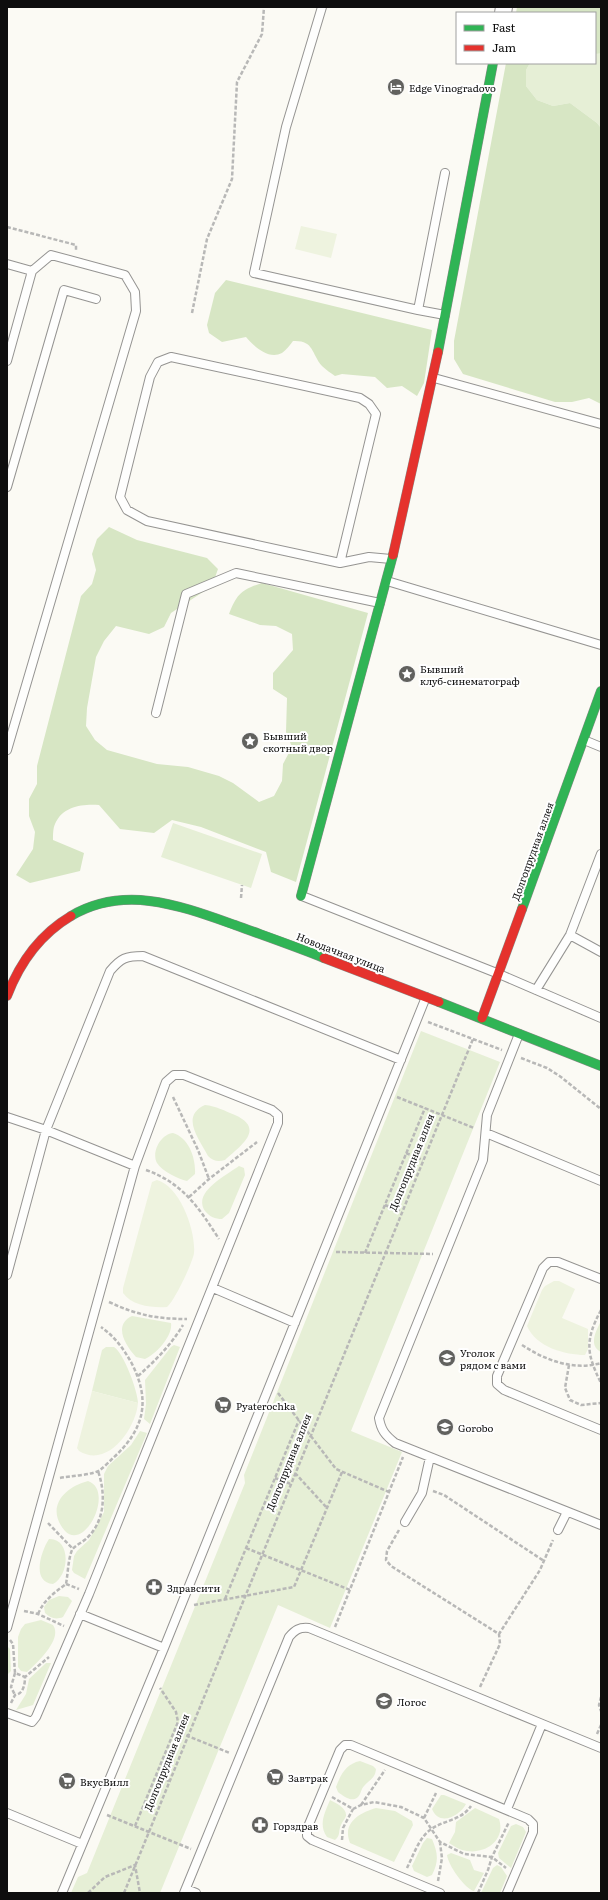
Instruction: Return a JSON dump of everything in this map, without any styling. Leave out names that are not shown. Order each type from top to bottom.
[{"type":"street","points":[[301,896],[392,560],[446,315],[493,64]]},
{"type":"street","name":"Долгопрудная аллея","points":[[482,1018],[601,691]]},
{"type":"street","name":"Новодачная улица","points":[[7,996],[18,968],[33,947],[48,930],[67,917],[114,900],[141,899],[165,902],[283,942],[482,1018],[601,1066]]},
{"type":"lane","points":[[322,7],[286,127],[254,273],[446,315]]},
{"type":"lane","points":[[418,310],[445,173]]},
{"type":"lane","points":[[7,361],[32,271],[51,255],[125,275],[135,292],[136,311],[7,750]]},
{"type":"lane","points":[[7,264],[32,271]]},
{"type":"lane","points":[[7,487],[64,290],[96,299]]},
{"type":"lane","points":[[340,563],[376,414],[369,404],[360,398],[171,357],[158,362],[150,377],[120,497],[127,510],[147,521],[340,563],[370,557],[392,560]]},
{"type":"lane","points":[[433,378],[601,424]]},
{"type":"lane","points":[[156,713],[186,594],[236,573],[380,603]]},
{"type":"lane","points":[[387,581],[601,645]]},
{"type":"lane","points":[[583,740],[601,747]]},
{"type":"lane","points":[[536,990],[570,935],[601,854]]},
{"type":"lane","points":[[301,896],[499,974],[601,1018]]},
{"type":"lane","points":[[570,935],[601,952]]},
{"type":"lane","points":[[7,1275],[46,1130],[110,971],[118,961],[130,956],[144,956],[401,1060]]},
{"type":"lane","points":[[62,1893],[164,1648],[426,997]]},
{"type":"lane","points":[[519,1033],[488,1115],[483,1160],[379,1418],[380,1428],[386,1436],[407,1448],[601,1525]]},
{"type":"lane","points":[[7,1713],[32,1722],[36,1717],[74,1631],[278,1123],[278,1115],[272,1110],[184,1075],[174,1075],[166,1082],[135,1166],[8,1624]]},
{"type":"lane","points":[[7,1117],[46,1130],[135,1166]]},
{"type":"lane","points":[[486,1133],[601,1180]]},
{"type":"lane","points":[[601,1279],[558,1262],[549,1262],[543,1268],[497,1376],[497,1384],[504,1390],[601,1430]]},
{"type":"lane","points":[[213,1288],[295,1322]]},
{"type":"lane","points":[[405,1522],[422,1493],[430,1457]]},
{"type":"lane","points":[[558,1530],[567,1512]]},
{"type":"lane","points":[[80,1614],[164,1648]]},
{"type":"lane","points":[[196,1893],[184,1891],[289,1637],[294,1631],[301,1627],[309,1628],[601,1748]]},
{"type":"lane","points":[[510,1811],[542,1724]]},
{"type":"lane","points":[[438,1892],[312,1840],[307,1836],[307,1829],[340,1750],[345,1745],[351,1745],[528,1819],[533,1824],[533,1832],[507,1893]]},
{"type":"lane","points":[[7,1813],[82,1844]]},
{"type":"path","points":[[192,313],[207,239],[232,179],[237,82],[262,34],[264,7]]},
{"type":"path","points":[[7,227],[76,245],[76,262]]},
{"type":"path","points":[[241,898],[242,885]]},
{"type":"path","name":"Долгопрудная аллея","points":[[124,1893],[473,1039]]},
{"type":"path","points":[[166,1082],[198,1150],[209,1179]]},
{"type":"path","points":[[388,1093],[474,1128]]},
{"type":"path","points":[[365,1252],[425,1108]]},
{"type":"path","points":[[189,1197],[252,1145],[262,1140],[272,1138]]},
{"type":"path","points":[[406,1153],[423,1160]]},
{"type":"path","points":[[135,1166],[154,1173],[175,1185],[189,1197],[227,1251]]},
{"type":"path","points":[[385,1205],[402,1212]]},
{"type":"path","points":[[323,1252],[446,1254]]},
{"type":"path","points":[[99,1297],[138,1314],[154,1318],[200,1320]]},
{"type":"path","points":[[601,1310],[590,1335],[589,1342],[592,1366],[601,1383]]},
{"type":"path","points":[[138,1376],[158,1358],[176,1336],[186,1320]]},
{"type":"path","points":[[48,1480],[98,1471],[130,1442],[139,1424],[143,1397],[138,1376],[125,1351],[117,1341],[108,1332],[92,1322]]},
{"type":"path","points":[[513,1339],[541,1357],[569,1364],[592,1366],[601,1363]]},
{"type":"path","points":[[569,1364],[565,1388],[570,1400],[581,1405],[601,1403]]},
{"type":"path","points":[[271,1382],[336,1469],[389,1492]]},
{"type":"path","points":[[224,1599],[299,1420]]},
{"type":"path","points":[[331,1637],[407,1448]]},
{"type":"path","points":[[38,1614],[42,1604],[47,1598],[66,1584],[73,1549],[92,1532],[100,1516],[103,1498],[102,1486],[98,1471]]},
{"type":"path","points":[[180,1608],[245,1595],[294,1588],[342,1472]]},
{"type":"path","points":[[295,1473],[327,1508]]},
{"type":"path","points":[[275,1478],[291,1484]]},
{"type":"path","points":[[423,1486],[444,1495],[544,1561]]},
{"type":"path","points":[[38,1518],[50,1525],[73,1549]]},
{"type":"path","points":[[405,1522],[387,1551],[386,1560],[391,1566],[499,1634]]},
{"type":"path","points":[[476,1697],[500,1644],[499,1634],[540,1570],[558,1530]]},
{"type":"path","points":[[246,1548],[350,1590]]},
{"type":"path","points":[[13,1608],[38,1614],[74,1631]]},
{"type":"path","points":[[7,1638],[13,1644],[15,1672],[11,1687],[15,1695]]},
{"type":"path","points":[[7,1713],[15,1695],[21,1692],[24,1688],[25,1677],[45,1659],[50,1657],[62,1657]]},
{"type":"path","points":[[15,1672],[25,1677]]},
{"type":"path","points":[[135,1826],[178,1722],[176,1712],[152,1676]]},
{"type":"path","points":[[601,1697],[599,1705],[601,1711]]},
{"type":"path","points":[[174,1731],[214,1747]]},
{"type":"path","points":[[361,1805],[379,1780],[390,1761]]},
{"type":"path","points":[[156,1775],[170,1781]]},
{"type":"path","points":[[424,1818],[441,1782]]},
{"type":"path","points":[[323,1791],[353,1809]]},
{"type":"path","points":[[402,1877],[425,1835],[431,1829],[461,1816],[468,1810],[475,1796]]},
{"type":"path","points":[[341,1852],[343,1828],[353,1809],[361,1805],[374,1802],[388,1803],[401,1807],[424,1818],[440,1842],[442,1858],[438,1892]]},
{"type":"path","points":[[96,1810],[180,1845]]},
{"type":"path","points":[[478,1893],[510,1811]]},
{"type":"path","points":[[440,1842],[464,1854],[492,1857],[515,1873]]},
{"type":"path","points":[[88,1893],[105,1877],[135,1865],[140,1893]]},
{"type":"green space","points":[[517,7],[601,7],[601,53],[596,54],[596,12],[516,12]]},
{"type":"green space","points":[[601,53],[601,128],[597,123],[570,103],[553,106],[537,100],[526,86],[526,70],[529,64],[596,64],[596,54]]},
{"type":"green space","points":[[506,64],[529,64],[526,70],[526,86],[537,100],[553,106],[570,103],[597,123],[601,128],[601,404],[589,398],[572,402],[555,402],[463,374],[454,359],[454,341]]},
{"type":"green space","points":[[301,226],[337,234],[331,258],[295,249]]},
{"type":"green space","points":[[226,280],[432,330],[424,383],[417,396],[402,386],[387,388],[375,377],[342,374],[335,376],[322,366],[309,345],[300,341],[293,341],[282,353],[277,355],[272,355],[262,351],[246,337],[222,342],[209,333],[207,325],[215,293]]},
{"type":"green space","points":[[109,527],[137,540],[207,558],[218,569],[212,586],[171,613],[164,627],[149,634],[116,626],[104,641],[96,657],[87,708],[86,726],[95,740],[107,750],[157,764],[188,767],[219,776],[233,783],[259,802],[274,796],[282,781],[283,764],[292,747],[286,732],[287,698],[273,689],[273,673],[293,650],[292,634],[276,626],[260,625],[229,614],[237,597],[249,588],[262,583],[368,613],[296,882],[271,872],[266,852],[201,827],[172,820],[154,833],[120,829],[99,805],[74,807],[63,813],[58,818],[54,827],[53,840],[84,853],[80,871],[30,883],[16,875],[33,849],[35,832],[29,816],[29,799],[37,784],[37,766],[81,596],[92,584],[96,570],[92,554],[97,539]]},
{"type":"green space","points":[[173,823],[262,854],[251,888],[161,857]]},
{"type":"green space","points":[[421,1031],[500,1062],[351,1431],[402,1452],[330,1628],[278,1605],[160,1893],[71,1893],[78,1877],[87,1873],[245,1483],[244,1475]]},
{"type":"green space","points":[[205,1105],[235,1115],[244,1120],[249,1126],[247,1138],[225,1160],[216,1161],[208,1156],[194,1128],[194,1115]]},
{"type":"green space","points":[[173,1133],[183,1139],[193,1155],[195,1174],[187,1181],[166,1172],[159,1166],[155,1159],[158,1144],[169,1134]]},
{"type":"green space","points":[[239,1166],[244,1168],[245,1175],[229,1213],[222,1219],[211,1216],[205,1211],[202,1204],[203,1197],[213,1185]]},
{"type":"green space","points":[[157,1180],[165,1184],[173,1191],[185,1210],[194,1244],[193,1258],[187,1273],[174,1298],[167,1307],[143,1305],[132,1301],[123,1293],[123,1288],[152,1182]]},
{"type":"green space","points":[[554,1281],[559,1281],[575,1289],[562,1318],[588,1329],[588,1349],[585,1355],[577,1355],[560,1351],[544,1344],[531,1333],[527,1326],[542,1290],[545,1286]]},
{"type":"green space","points":[[132,1316],[171,1323],[171,1328],[167,1339],[159,1349],[145,1359],[136,1357],[128,1347],[123,1335],[123,1325],[126,1320]]},
{"type":"green space","points":[[601,1321],[601,1352],[595,1346],[594,1338]]},
{"type":"green space","points":[[174,1345],[180,1347],[150,1424],[144,1419],[146,1404],[145,1380]]},
{"type":"green space","points":[[106,1347],[114,1347],[126,1364],[133,1382],[138,1403],[92,1391],[102,1350]]},
{"type":"green space","points":[[92,1391],[138,1403],[132,1424],[126,1434],[119,1443],[100,1455],[90,1455],[79,1451],[77,1448]]},
{"type":"green space","points":[[140,1431],[147,1433],[85,1579],[74,1573],[72,1570],[74,1556],[77,1551],[89,1540],[104,1512],[104,1474],[108,1466],[131,1445]]},
{"type":"green space","points":[[88,1481],[96,1487],[99,1496],[98,1506],[88,1527],[81,1533],[73,1535],[65,1531],[59,1522],[57,1507],[65,1493],[71,1488]]},
{"type":"green space","points":[[49,1539],[56,1540],[61,1544],[66,1558],[63,1573],[53,1584],[46,1582],[42,1578],[40,1572],[41,1558]]},
{"type":"green space","points":[[59,1596],[68,1597],[72,1601],[63,1617],[53,1618],[45,1613],[44,1607],[49,1600]]},
{"type":"green space","points":[[41,1620],[53,1625],[55,1637],[48,1650],[37,1663],[27,1672],[21,1671],[18,1667],[18,1637],[21,1629],[25,1624]]},
{"type":"green space","points":[[8,1647],[10,1649],[11,1671],[7,1675]]},
{"type":"green space","points":[[46,1663],[51,1663],[33,1705],[16,1710],[26,1694],[29,1679]]},
{"type":"green space","points":[[360,1761],[373,1766],[376,1769],[373,1777],[363,1787],[358,1797],[356,1799],[350,1799],[338,1792],[336,1787],[345,1770],[351,1764]]},
{"type":"green space","points":[[441,1795],[466,1804],[454,1816],[449,1818],[439,1818],[432,1809]]},
{"type":"green space","points":[[330,1800],[341,1806],[346,1813],[338,1836],[335,1840],[327,1837],[323,1828],[323,1818]]},
{"type":"green space","points":[[376,1808],[395,1811],[412,1821],[413,1825],[394,1862],[350,1843],[348,1830],[350,1824],[358,1816]]},
{"type":"green space","points":[[475,1808],[499,1819],[500,1833],[493,1844],[487,1848],[474,1851],[462,1850],[449,1843],[455,1832],[456,1822]]},
{"type":"green space","points":[[516,1824],[523,1827],[526,1832],[511,1868],[499,1858],[498,1853],[511,1826]]},
{"type":"green space","points":[[427,1838],[432,1839],[436,1849],[437,1861],[432,1875],[427,1877],[414,1871],[412,1866]]},
{"type":"green space","points":[[451,1853],[470,1860],[474,1870],[484,1873],[474,1891],[466,1886],[450,1865],[447,1855]]},
{"type":"green space","points":[[497,1865],[501,1867],[507,1876],[500,1893],[481,1893],[493,1868]]},
{"type":"traffic: fast","points":[[438,352],[493,64]]},
{"type":"traffic: fast","points":[[301,896],[393,555]]},
{"type":"traffic: fast","points":[[522,909],[601,691]]},
{"type":"traffic: fast","points":[[71,916],[91,906],[112,901],[153,901],[194,911],[324,958]]},
{"type":"traffic: fast","points":[[439,1002],[601,1066]]},
{"type":"traffic: jam","points":[[393,555],[438,352]]},
{"type":"traffic: jam","points":[[482,1018],[522,909]]},
{"type":"traffic: jam","points":[[7,996],[18,972],[32,950],[49,932],[71,916]]},
{"type":"traffic: jam","points":[[324,958],[439,1002]]},
{"type":"place","name":"Edge Vinogradovo","points":[[396,87]]},
{"type":"place","name":"Бывший клуб-синематограф","points":[[407,674]]},
{"type":"place","name":"Бывший скотный двор","points":[[250,741]]},
{"type":"place","name":"Уголок рядом с вами","points":[[447,1358]]},
{"type":"place","name":"Pyaterochka","points":[[223,1405]]},
{"type":"place","name":"Gorobo","points":[[445,1427]]},
{"type":"place","name":"Здравсити","points":[[154,1587]]},
{"type":"place","name":"Логос","points":[[384,1701]]},
{"type":"place","name":"Завтрак","points":[[275,1777]]},
{"type":"place","name":"ВкусВилл","points":[[67,1781]]},
{"type":"place","name":"Горздрав","points":[[260,1825]]}]
